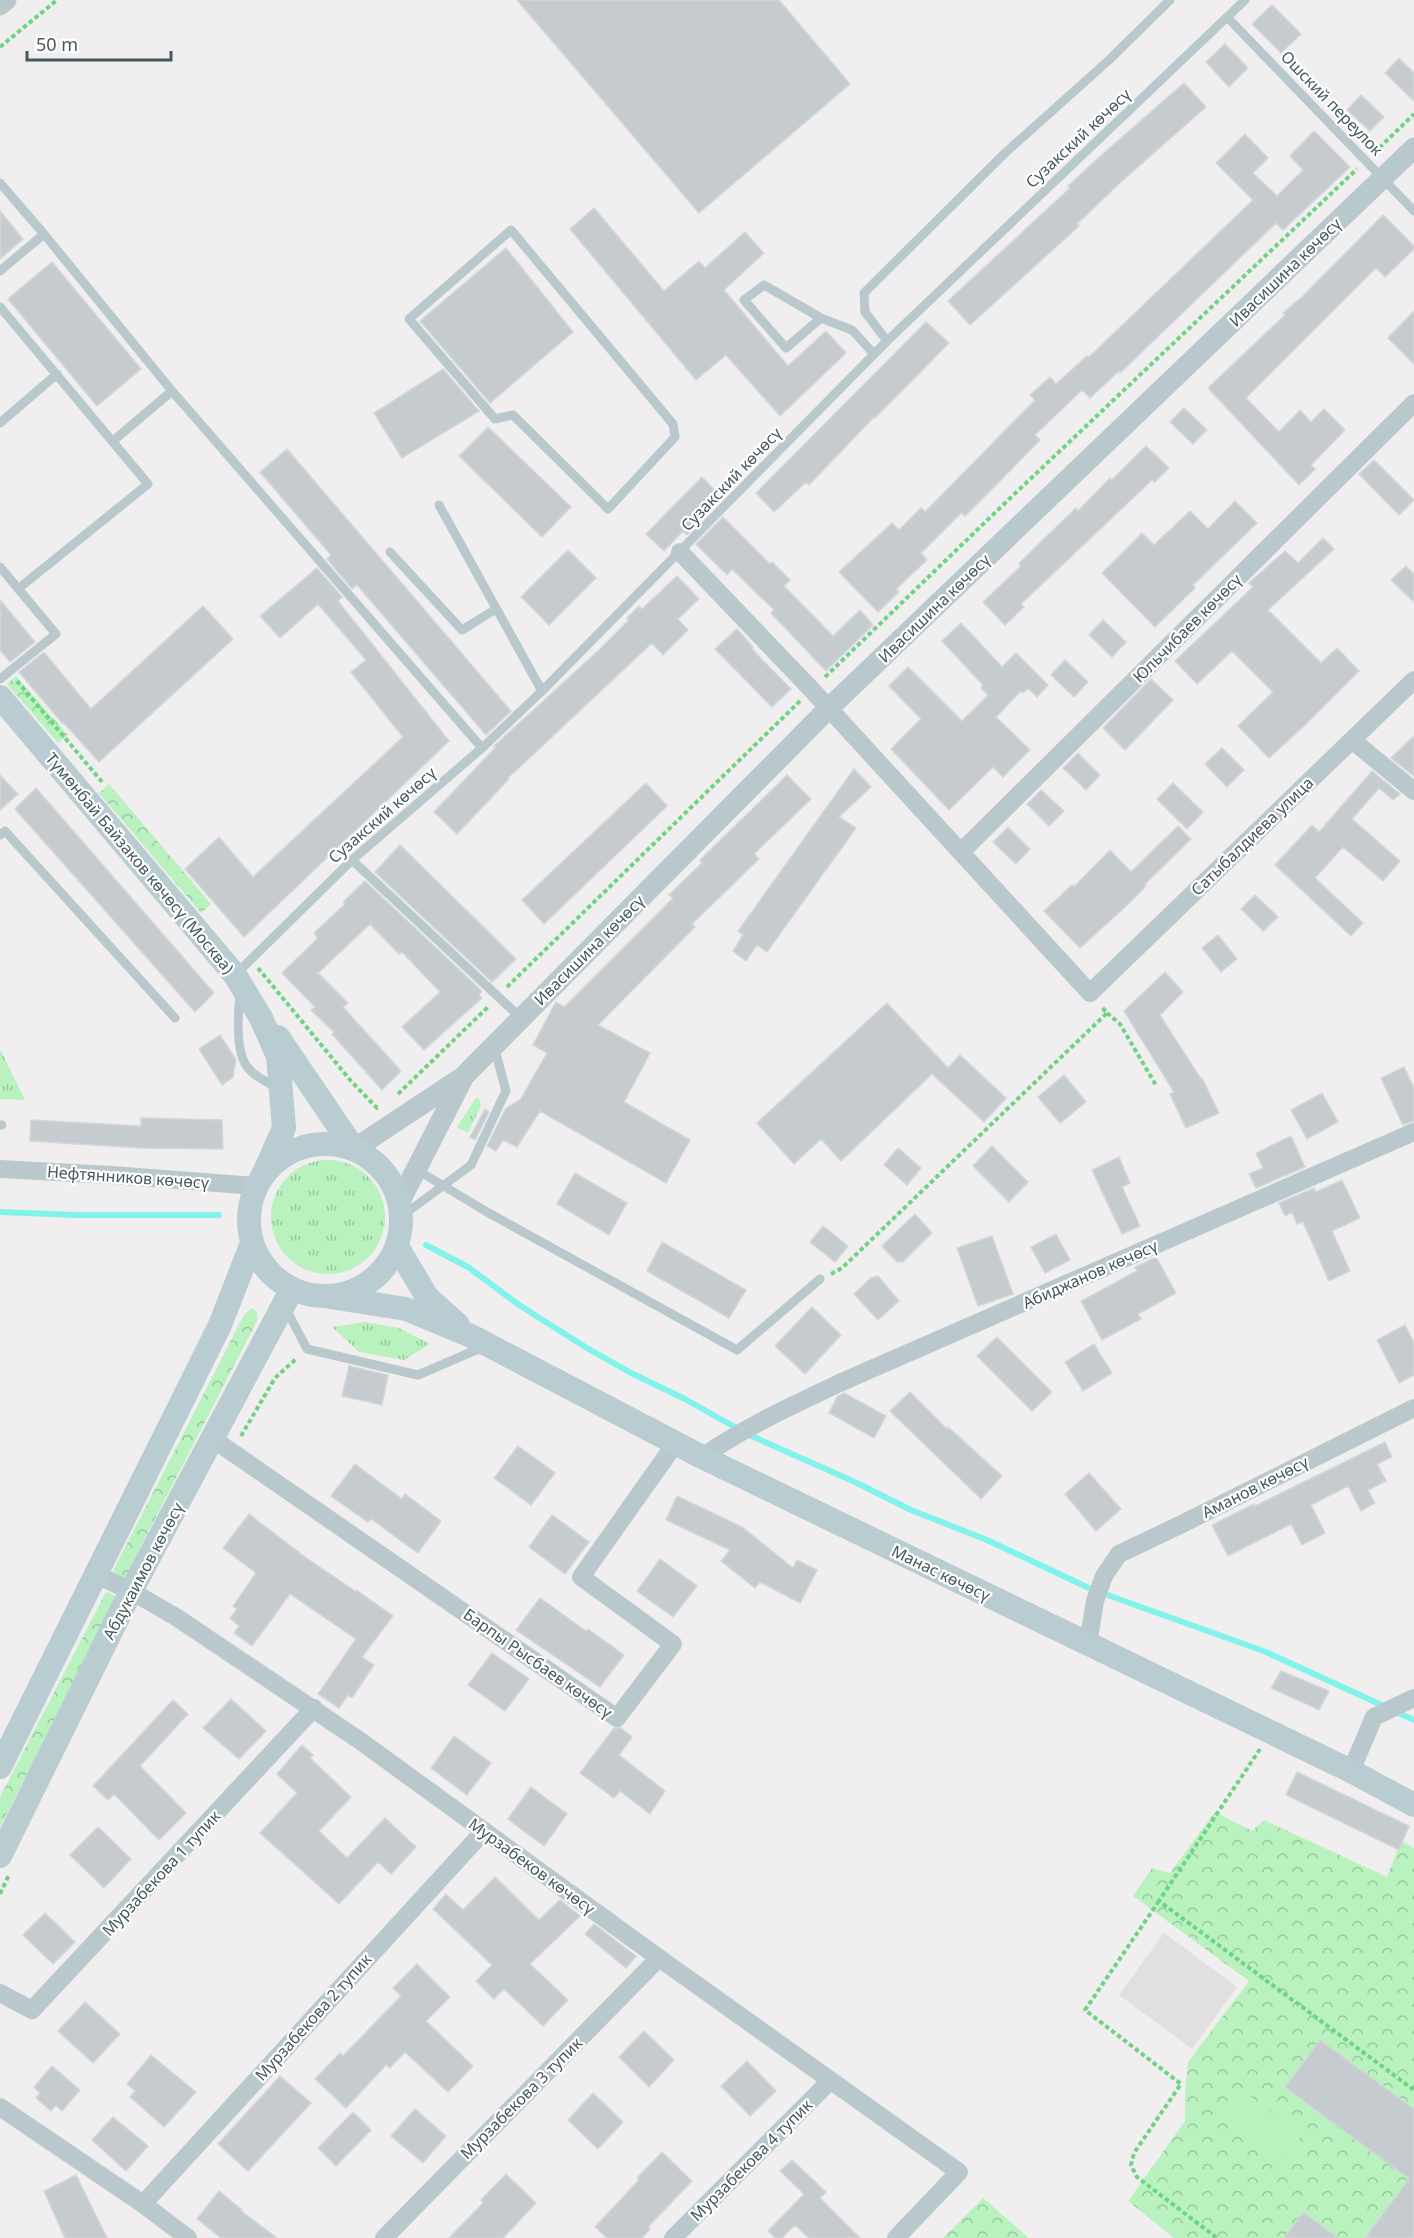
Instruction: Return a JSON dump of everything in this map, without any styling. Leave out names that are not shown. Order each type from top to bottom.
[{"type":"main road","name":"Түмөнбай Байзаков көчөсү (Москва)","points":[[0,697],[242,976],[278,1056],[284,1128],[260,1180]]},
{"type":"main road","points":[[242,976],[354,1149]]},
{"type":"main road","points":[[330,1297],[356,1290],[378,1276],[398,1248],[402,1232],[401,1208],[390,1179],[375,1161],[354,1149],[329,1143],[304,1146],[281,1157],[260,1180],[250,1205],[249,1224],[252,1244],[267,1270],[288,1297],[311,1295],[405,1309],[479,1341]]},
{"type":"main road","points":[[0,1767],[220,1325],[252,1244]]},
{"type":"main road","points":[[398,1248],[427,1297],[479,1341]]},
{"type":"main road","name":"Абдукаимов көчөсү","points":[[0,1856],[131,1591],[288,1297]]},
{"type":"main road","name":"Манас көчөсү","points":[[479,1341],[675,1444],[1351,1771],[1414,1805]]},
{"type":"street","points":[[0,5],[6,0]]},
{"type":"street","name":"Ивасишина көчөсү","points":[[464,1077],[828,709],[1414,148]]},
{"type":"street","name":"Юльчибаев көчөсү","points":[[961,852],[1414,403]]},
{"type":"street","points":[[680,552],[812,690],[1090,993]]},
{"type":"street","name":"Сатыбалдиева улица","points":[[1090,993],[1414,680]]},
{"type":"street","points":[[1352,740],[1414,791]]},
{"type":"street","points":[[354,1149],[464,1077]]},
{"type":"street","points":[[401,1208],[417,1170],[464,1077]]},
{"type":"street","name":"Абиджанов көчөсү","points":[[702,1457],[767,1417],[855,1376],[1414,1132]]},
{"type":"street","name":"Нефтянников көчөсү","points":[[0,1168],[260,1180]]},
{"type":"street","name":"Аманов көчөсү","points":[[1088,1644],[1095,1601],[1104,1576],[1119,1554],[1414,1407]]},
{"type":"street","name":"Барпы Рысбаев көчөсү","points":[[213,1439],[617,1718],[673,1644],[580,1576],[675,1444]]},
{"type":"street","name":"Мурзабеков көчөсү","points":[[97,1575],[131,1591],[176,1617],[314,1708],[959,2172],[896,2238]]},
{"type":"street","points":[[1351,1771],[1374,1717],[1411,1700]]},
{"type":"street","name":"Мурзабекова 1 тупик","points":[[0,1993],[32,2010],[314,1708]]},
{"type":"street","name":"Мурзабекова 2 тупик","points":[[142,2204],[484,1831]]},
{"type":"street","name":"Мурзабекова 3 тупик","points":[[384,2238],[659,1958]]},
{"type":"street","name":"Мурзабекова 4 тупик","points":[[673,2238],[830,2081]]},
{"type":"street","points":[[0,2107],[188,2238]]},
{"type":"lane","points":[[887,341],[865,312],[864,293],[1005,153],[1109,60],[1170,0]]},
{"type":"lane","name":"Сузакский көчөсү","points":[[242,976],[352,860],[482,748],[542,691],[887,341],[1245,0]]},
{"type":"lane","name":"Ошский переулок","points":[[1227,17],[1414,211]]},
{"type":"lane","points":[[0,183],[172,391],[482,748]]},
{"type":"lane","points":[[511,230],[673,424],[675,437],[608,509],[513,416],[495,419],[409,319],[511,230]]},
{"type":"lane","points":[[0,271],[44,234]]},
{"type":"lane","points":[[821,318],[786,348],[744,300],[764,285],[821,318],[852,330],[874,354]]},
{"type":"lane","points":[[0,307],[148,484],[18,589]]},
{"type":"lane","points":[[0,423],[57,374]]},
{"type":"lane","points":[[113,441],[172,391]]},
{"type":"lane","points":[[439,505],[542,691]]},
{"type":"lane","points":[[390,552],[462,630],[496,609]]},
{"type":"lane","points":[[0,567],[56,634],[0,679]]},
{"type":"lane","points":[[0,835],[5,831],[175,1018]]},
{"type":"lane","points":[[352,860],[522,1018]]},
{"type":"lane","points":[[242,976],[239,1010],[241,1056],[249,1070],[281,1090]]},
{"type":"lane","points":[[401,1208],[443,1185],[471,1164],[506,1091],[494,1046]]},
{"type":"lane","points":[[417,1170],[487,1212],[737,1350],[820,1280]]},
{"type":"lane","points":[[288,1297],[307,1349],[418,1375],[479,1341]]},
{"type":"path","points":[[0,48],[57,0]]},
{"type":"path","points":[[394,1098],[1005,503],[1414,114]]},
{"type":"path","points":[[10,672],[109,789]]},
{"type":"path","points":[[242,976],[376,1108],[386,1106]]},
{"type":"path","points":[[1090,993],[1120,1024],[1157,1087]]},
{"type":"path","points":[[820,1280],[842,1268],[1107,1013]]},
{"type":"path","points":[[1217,2238],[1137,2177],[1131,2165],[1134,2153],[1181,2084],[1085,2010],[1262,1746]]},
{"type":"path","points":[[1159,1901],[1414,2090]]},
{"type":"shaded area","points":[[1164,1933],[1237,1987],[1192,2049],[1119,1995]]},
{"type":"green space","points":[[16,676],[68,735],[58,743],[7,684]]},
{"type":"green space","points":[[109,784],[211,904],[201,913],[99,793]]},
{"type":"green space","points":[[0,1049],[25,1100],[0,1099]]},
{"type":"green space","points":[[476,1098],[479,1098],[481,1106],[468,1133],[457,1127]]},
{"type":"green space","points":[[328,1160],[350,1165],[368,1177],[380,1195],[385,1217],[380,1239],[368,1257],[350,1269],[328,1274],[306,1269],[288,1257],[276,1239],[271,1217],[276,1195],[288,1177],[306,1165]]},
{"type":"green space","points":[[252,1308],[257,1311],[257,1321],[125,1577],[121,1579],[113,1575],[244,1315]]},
{"type":"green space","points":[[365,1322],[399,1328],[430,1344],[404,1360],[359,1352],[332,1327]]},
{"type":"green space","points":[[106,1592],[115,1597],[114,1603],[0,1827],[0,1797]]},
{"type":"green space","points":[[1215,1812],[1252,1831],[1264,1820],[1387,1877],[1398,1848],[1404,1842],[1414,1848],[1414,2238],[1174,2238],[1128,2201],[1185,2121],[1188,2062],[1249,1981],[1133,1896],[1152,1868],[1170,1873]]},
{"type":"green space","points":[[1242,2090],[1302,2135],[1282,2162],[1222,2117]]},
{"type":"green space","points":[[983,2198],[1029,2238],[943,2238]]},
{"type":"building","points":[[517,0],[779,0],[850,84],[699,213]]},
{"type":"building","points":[[1272,5],[1301,34],[1281,53],[1252,24]]},
{"type":"building","points":[[1225,44],[1248,68],[1229,87],[1206,62]]},
{"type":"building","points":[[1399,58],[1414,73],[1414,101],[1385,73]]},
{"type":"building","points":[[1184,83],[1206,107],[1122,181],[1077,224],[1079,226],[970,325],[948,301],[1070,188],[1068,186]]},
{"type":"building","points":[[1361,95],[1384,117],[1370,131],[1347,110]]},
{"type":"building","points":[[1314,131],[1350,167],[1283,230],[1276,223],[1120,373],[1119,371],[1090,398],[1082,390],[1035,435],[1040,440],[996,485],[965,516],[961,513],[921,553],[927,560],[896,589],[899,592],[878,612],[839,572],[892,523],[899,530],[921,508],[925,512],[1035,400],[1030,395],[1050,377],[1056,384],[1087,356],[1089,357],[1253,200],[1216,163],[1245,134],[1268,158],[1253,173],[1277,196],[1303,170],[1290,156]]},
{"type":"building","points":[[594,208],[664,291],[699,261],[705,268],[745,232],[764,253],[724,290],[788,366],[826,331],[846,353],[780,416],[726,355],[696,380],[570,229]]},
{"type":"building","points":[[0,211],[23,239],[0,259]]},
{"type":"building","points":[[1383,215],[1414,246],[1414,249],[1385,277],[1376,268],[1246,398],[1279,432],[1300,410],[1311,422],[1324,409],[1345,430],[1311,465],[1315,469],[1299,485],[1208,388],[1285,315],[1283,313],[1303,296]]},
{"type":"building","points":[[506,248],[573,332],[490,403],[420,321]]},
{"type":"building","points":[[52,262],[141,369],[97,406],[8,299]]},
{"type":"building","points":[[1414,311],[1414,364],[1388,338]]},
{"type":"building","points":[[926,322],[949,343],[809,485],[806,482],[774,512],[756,493]]},
{"type":"building","points":[[443,369],[479,411],[402,458],[374,413]]},
{"type":"building","points":[[1184,408],[1207,430],[1193,444],[1170,422]]},
{"type":"building","points":[[488,427],[571,507],[542,537],[459,456]]},
{"type":"building","points":[[1146,446],[1169,468],[1155,482],[1152,480],[1021,604],[1024,607],[1005,625],[983,602],[1021,566],[1019,563],[1076,508],[1078,511]]},
{"type":"building","points":[[287,449],[511,711],[486,735],[357,585],[352,589],[327,559],[331,555],[260,472]]},
{"type":"building","points":[[1374,460],[1414,500],[1399,515],[1359,474]]},
{"type":"building","points":[[702,477],[719,495],[710,504],[713,508],[687,535],[683,531],[664,551],[646,534]]},
{"type":"building","points":[[1235,501],[1257,523],[1193,585],[1195,588],[1155,627],[1102,573],[1142,533],[1154,545],[1190,511],[1208,529]]},
{"type":"building","points":[[723,517],[770,564],[772,562],[790,580],[784,586],[833,636],[860,610],[873,625],[826,671],[771,613],[774,610],[732,569],[727,575],[696,544]]},
{"type":"building","points":[[1323,538],[1334,549],[1268,610],[1321,663],[1337,648],[1359,671],[1269,758],[1238,726],[1273,692],[1232,651],[1197,684],[1175,661],[1253,587],[1249,583],[1285,551],[1298,563]]},
{"type":"building","points":[[568,550],[596,578],[549,625],[521,597]]},
{"type":"building","points":[[1406,566],[1414,574],[1414,602],[1391,580]]},
{"type":"building","points":[[317,568],[342,597],[338,601],[449,741],[244,937],[185,869],[219,837],[253,877],[403,737],[351,672],[366,660],[318,604],[280,638],[260,616]]},
{"type":"building","points":[[677,576],[699,599],[678,619],[688,630],[663,655],[652,643],[508,778],[457,834],[434,812],[496,747],[494,746],[599,650],[629,620],[627,618],[639,606],[642,609]]},
{"type":"building","points":[[0,600],[35,642],[10,662],[0,650]]},
{"type":"building","points":[[203,606],[233,639],[99,762],[19,672],[44,652],[91,709]]},
{"type":"building","points":[[1103,620],[1126,642],[1112,657],[1089,635]]},
{"type":"building","points":[[961,623],[1002,667],[1016,653],[1048,685],[1037,697],[1028,688],[1023,693],[1021,691],[996,717],[1030,750],[1003,777],[993,767],[949,810],[891,749],[921,719],[889,686],[908,667],[962,721],[988,695],[981,688],[983,685],[942,641]]},
{"type":"building","points":[[737,629],[753,647],[752,649],[791,689],[772,707],[715,649]]},
{"type":"building","points":[[1065,660],[1088,682],[1074,697],[1051,675]]},
{"type":"building","points":[[1151,679],[1173,700],[1125,750],[1103,728]]},
{"type":"building","points":[[1414,736],[1414,776],[1391,758]]},
{"type":"building","points":[[1222,748],[1244,770],[1227,787],[1205,764]]},
{"type":"building","points":[[1078,753],[1100,775],[1086,790],[1063,768]]},
{"type":"building","points":[[854,769],[871,787],[839,817],[856,828],[767,952],[757,945],[746,961],[733,951],[743,935],[738,931]]},
{"type":"building","points":[[1372,771],[1400,794],[1393,800],[1379,788],[1352,819],[1400,861],[1383,881],[1343,847],[1315,878],[1363,923],[1351,936],[1275,865],[1312,825],[1319,832]]},
{"type":"building","points":[[0,775],[18,794],[0,810]]},
{"type":"building","points":[[787,775],[811,799],[754,854],[759,859],[692,924],[695,927],[598,1025],[650,1053],[624,1102],[690,1140],[666,1183],[540,1111],[517,1147],[503,1140],[496,1151],[487,1146],[506,1108],[520,1100],[547,1053],[533,1045],[556,1002],[564,1007],[673,898],[669,895],[702,863],[700,860]]},
{"type":"building","points":[[646,783],[667,806],[544,924],[522,900]]},
{"type":"building","points":[[1173,783],[1203,812],[1187,829],[1157,799]]},
{"type":"building","points":[[36,788],[214,993],[195,1012],[15,809]]},
{"type":"building","points":[[1041,790],[1064,811],[1049,826],[1027,804]]},
{"type":"building","points":[[1178,826],[1191,839],[1124,908],[1080,948],[1044,911],[1072,885],[1074,887],[1110,850],[1131,872]]},
{"type":"building","points":[[1008,827],[1030,849],[1016,864],[993,842]]},
{"type":"building","points":[[400,845],[516,959],[492,982],[375,872]]},
{"type":"building","points":[[365,881],[482,991],[479,995],[482,998],[424,1050],[402,1027],[440,992],[402,952],[399,954],[370,924],[318,973],[348,1003],[343,1007],[401,1071],[382,1090],[332,1034],[334,1032],[311,1010],[315,1007],[282,973],[318,938],[314,933],[345,904],[343,902]]},
{"type":"building","points":[[1255,895],[1278,917],[1263,931],[1241,909]]},
{"type":"building","points":[[1218,935],[1237,959],[1221,972],[1202,948]]},
{"type":"building","points":[[1165,972],[1183,992],[1160,1015],[1202,1078],[1219,1113],[1186,1128],[1170,1094],[1174,1092],[1124,1011]]},
{"type":"building","points":[[887,1003],[948,1068],[960,1055],[1006,1098],[984,1122],[932,1074],[841,1161],[821,1139],[794,1164],[757,1123]]},
{"type":"building","points":[[220,1035],[236,1060],[233,1077],[222,1085],[199,1049]]},
{"type":"building","points":[[1404,1067],[1414,1088],[1414,1121],[1403,1125],[1381,1078]]},
{"type":"building","points":[[1064,1075],[1086,1102],[1060,1123],[1038,1097]]},
{"type":"building","points":[[1322,1093],[1338,1122],[1307,1139],[1291,1110]]},
{"type":"building","points":[[485,1109],[489,1112],[475,1140],[470,1137]]},
{"type":"building","points":[[141,1118],[222,1120],[223,1149],[140,1148],[30,1141],[31,1120],[141,1126]]},
{"type":"building","points":[[1291,1136],[1305,1167],[1256,1188],[1249,1174],[1263,1168],[1256,1153]]},
{"type":"building","points":[[992,1146],[1028,1182],[1009,1202],[973,1166]]},
{"type":"building","points":[[898,1148],[921,1168],[907,1185],[884,1165]]},
{"type":"building","points":[[1119,1157],[1130,1183],[1122,1187],[1140,1226],[1122,1234],[1092,1170]]},
{"type":"building","points":[[575,1173],[627,1203],[609,1235],[557,1204]]},
{"type":"building","points":[[1342,1180],[1360,1218],[1332,1231],[1350,1271],[1329,1281],[1303,1222],[1297,1224],[1292,1212],[1285,1216],[1279,1203],[1314,1188],[1316,1192]]},
{"type":"building","points":[[915,1214],[932,1233],[903,1262],[897,1262],[882,1246]]},
{"type":"building","points":[[823,1226],[848,1246],[835,1262],[810,1242]]},
{"type":"building","points":[[1056,1234],[1070,1260],[1045,1273],[1031,1247]]},
{"type":"building","points":[[992,1236],[1013,1294],[978,1306],[957,1248]]},
{"type":"building","points":[[662,1242],[746,1290],[729,1318],[647,1271]]},
{"type":"building","points":[[1156,1257],[1176,1293],[1138,1314],[1141,1319],[1102,1340],[1081,1301],[1137,1271],[1135,1267]]},
{"type":"building","points":[[878,1276],[899,1301],[878,1320],[854,1294],[871,1278]]},
{"type":"building","points":[[812,1307],[841,1335],[805,1374],[775,1346]]},
{"type":"building","points":[[1405,1325],[1414,1343],[1414,1375],[1399,1383],[1377,1340]]},
{"type":"building","points":[[997,1337],[1052,1392],[1032,1411],[977,1356]]},
{"type":"building","points":[[1094,1344],[1112,1373],[1083,1391],[1065,1362]]},
{"type":"building","points":[[349,1366],[388,1375],[382,1405],[342,1396]]},
{"type":"building","points":[[910,1392],[947,1429],[948,1427],[1002,1476],[981,1499],[890,1411]]},
{"type":"building","points":[[844,1393],[886,1416],[874,1438],[829,1413],[837,1397]]},
{"type":"building","points":[[1385,1442],[1392,1457],[1377,1464],[1386,1481],[1368,1490],[1375,1503],[1361,1511],[1348,1486],[1311,1505],[1325,1533],[1302,1545],[1291,1524],[1228,1556],[1212,1525]]},
{"type":"building","points":[[518,1446],[555,1473],[531,1505],[494,1478]]},
{"type":"building","points":[[355,1464],[402,1499],[405,1494],[441,1521],[418,1553],[371,1519],[368,1522],[331,1496]]},
{"type":"building","points":[[1089,1473],[1121,1509],[1096,1531],[1065,1494]]},
{"type":"building","points":[[677,1496],[742,1527],[793,1568],[797,1560],[817,1570],[800,1603],[760,1582],[755,1588],[721,1561],[730,1550],[666,1520]]},
{"type":"building","points":[[249,1514],[305,1557],[393,1616],[362,1657],[374,1665],[352,1698],[348,1695],[339,1708],[318,1694],[356,1639],[290,1594],[252,1646],[234,1633],[239,1626],[230,1618],[237,1609],[233,1606],[256,1573],[223,1548]]},
{"type":"building","points":[[552,1515],[589,1542],[565,1574],[529,1547]]},
{"type":"building","points":[[660,1559],[697,1586],[673,1617],[637,1591]]},
{"type":"building","points":[[540,1598],[624,1655],[600,1687],[516,1630]]},
{"type":"building","points":[[492,1653],[529,1679],[505,1711],[468,1685]]},
{"type":"building","points":[[1281,1671],[1329,1691],[1319,1710],[1271,1688]]},
{"type":"building","points":[[231,1699],[266,1731],[239,1759],[203,1728]]},
{"type":"building","points":[[173,1700],[188,1714],[140,1766],[186,1813],[159,1840],[114,1794],[108,1800],[93,1786]]},
{"type":"building","points":[[614,1728],[621,1728],[632,1737],[619,1755],[665,1791],[650,1814],[620,1791],[614,1798],[580,1773]]},
{"type":"building","points":[[454,1736],[491,1763],[467,1795],[431,1768]]},
{"type":"building","points":[[302,1745],[313,1755],[310,1758],[351,1797],[319,1831],[347,1858],[385,1818],[416,1847],[391,1874],[378,1862],[339,1904],[260,1833],[297,1793],[277,1774]]},
{"type":"building","points":[[1297,1772],[1409,1826],[1399,1850],[1286,1795]]},
{"type":"building","points":[[531,1787],[567,1814],[544,1846],[508,1819]]},
{"type":"building","points":[[98,1827],[131,1859],[104,1888],[70,1855]]},
{"type":"building","points":[[495,1877],[539,1920],[560,1900],[580,1916],[530,1964],[568,2000],[543,2026],[504,1989],[494,1999],[476,1981],[492,1965],[433,1909],[446,1894],[463,1910]]},
{"type":"building","points":[[45,1913],[75,1942],[53,1964],[23,1935]]},
{"type":"building","points":[[594,1924],[636,1956],[626,1968],[585,1934]]},
{"type":"building","points":[[417,1964],[450,1997],[426,2021],[473,2066],[448,2092],[405,2052],[390,2068],[386,2065],[346,2108],[315,2079],[340,2053],[343,2056],[401,1996],[393,1988]]},
{"type":"building","points":[[85,2002],[120,2034],[93,2063],[58,2031]]},
{"type":"building","points":[[644,2031],[674,2060],[649,2087],[619,2057]]},
{"type":"building","points":[[1320,2040],[1414,2109],[1414,2238],[1365,2238],[1409,2179],[1285,2087]]},
{"type":"building","points":[[151,2055],[196,2092],[164,2127],[130,2097],[135,2091],[127,2084]]},
{"type":"building","points":[[747,2061],[776,2091],[750,2116],[721,2086]]},
{"type":"building","points":[[52,2066],[80,2090],[62,2111],[56,2105],[51,2111],[36,2098],[40,2093],[34,2087]]},
{"type":"building","points":[[280,2076],[311,2103],[248,2171],[218,2144]]},
{"type":"building","points":[[593,2093],[623,2122],[598,2149],[568,2120]]},
{"type":"building","points":[[415,2109],[446,2136],[423,2163],[391,2136]]},
{"type":"building","points":[[353,2112],[371,2130],[336,2166],[318,2148]]},
{"type":"building","points":[[113,2117],[148,2146],[126,2171],[92,2140]]},
{"type":"building","points":[[662,2152],[692,2181],[648,2227],[650,2229],[642,2238],[607,2238],[595,2227]]},
{"type":"building","points":[[792,2160],[826,2192],[820,2198],[860,2238],[809,2238],[795,2225],[782,2238],[775,2238],[768,2231],[804,2194],[780,2171]]},
{"type":"building","points":[[506,2174],[536,2203],[503,2238],[449,2238],[483,2203],[481,2200]]},
{"type":"building","points":[[76,2175],[107,2238],[65,2238],[44,2191]]},
{"type":"building","points":[[219,2191],[277,2238],[221,2238],[197,2219]]},
{"type":"building","points":[[1303,2212],[1338,2238],[1284,2238]]},
{"type":"waterway","points":[[0,1212],[75,1215],[219,1215]]},
{"type":"waterway","points":[[426,1245],[468,1267],[519,1305],[587,1348],[747,1434],[855,1482],[911,1510],[987,1540],[1091,1589],[1266,1652],[1386,1707]]},
{"type":"waterway","points":[[1396,1712],[1414,1720]]}]
